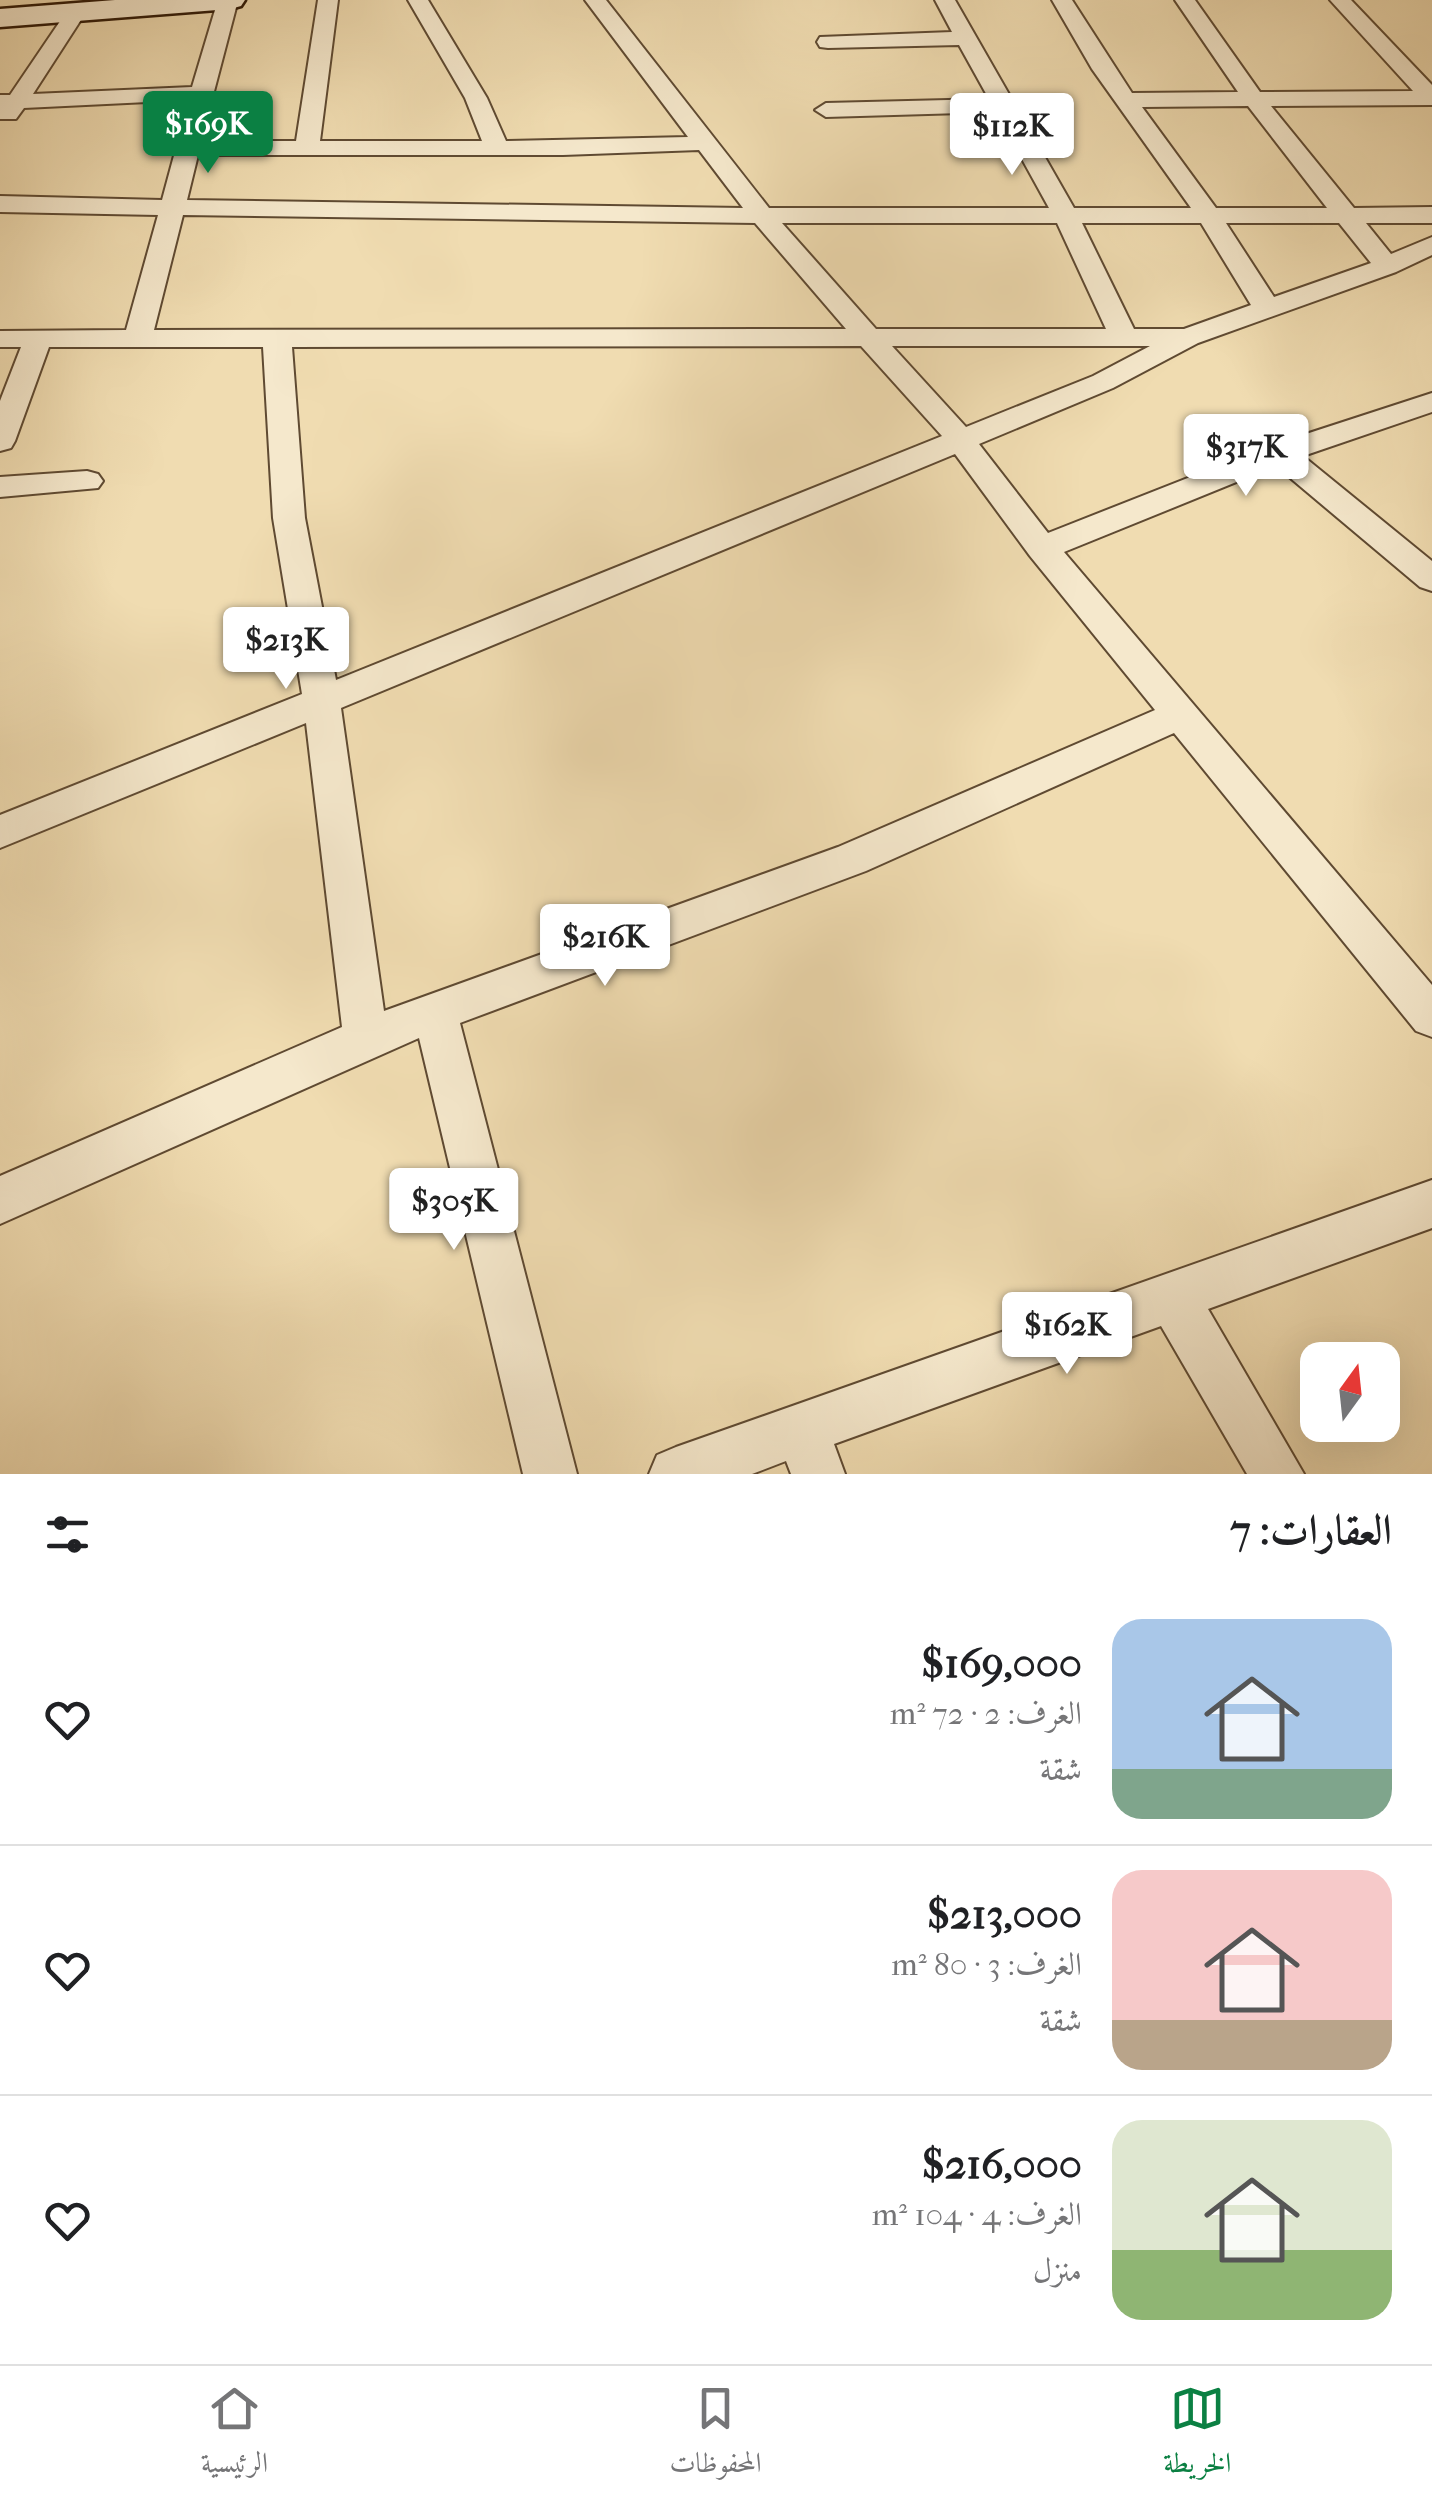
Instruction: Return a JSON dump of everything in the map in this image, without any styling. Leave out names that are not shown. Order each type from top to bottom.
[{"type":"street","points":[[0,18],[229,0],[185,148],[176,206],[138,338]]},
{"type":"street","points":[[307,148],[328,0]]},
{"type":"street","points":[[418,0],[476,98],[497,148]]},
{"type":"street","points":[[596,0],[760,214],[866,336],[941,414],[1042,548],[1432,1017]]},
{"type":"street","points":[[945,0],[1065,214],[1124,336]]},
{"type":"street","points":[[1062,0],[1125,100],[1208,214],[1268,310]]},
{"type":"street","points":[[1184,0],[1253,98],[1387,266]]},
{"type":"street","points":[[1340,0],[1432,98]]},
{"type":"street","points":[[0,124],[9,101],[76,12]]},
{"type":"street","points":[[828,42],[965,38]]},
{"type":"street","points":[[9,101],[200,93]]},
{"type":"street","points":[[1125,100],[1432,98]]},
{"type":"street","points":[[826,110],[1002,105]]},
{"type":"street","points":[[185,148],[706,143]]},
{"type":"street","points":[[0,204],[596,216],[1432,215]]},
{"type":"street","points":[[0,832],[957,438],[1103,382],[1188,337],[1387,266],[1432,245]]},
{"type":"street","points":[[0,338],[1188,337]]},
{"type":"street","points":[[1,438],[38,339]]},
{"type":"street","points":[[277,340],[289,518],[321,700],[366,1038]]},
{"type":"street","points":[[1042,548],[1280,453],[1432,402]]},
{"type":"street","points":[[1280,453],[1432,578]]},
{"type":"street","points":[[0,487],[87,480]]},
{"type":"street","points":[[0,1200],[366,1038],[852,859],[1182,713]]},
{"type":"street","points":[[436,1013],[550,1474]]},
{"type":"street","points":[[676,1474],[810,1451],[1172,1296],[1432,1204]]},
{"type":"street","points":[[1172,1296],[1277,1474]]}]
